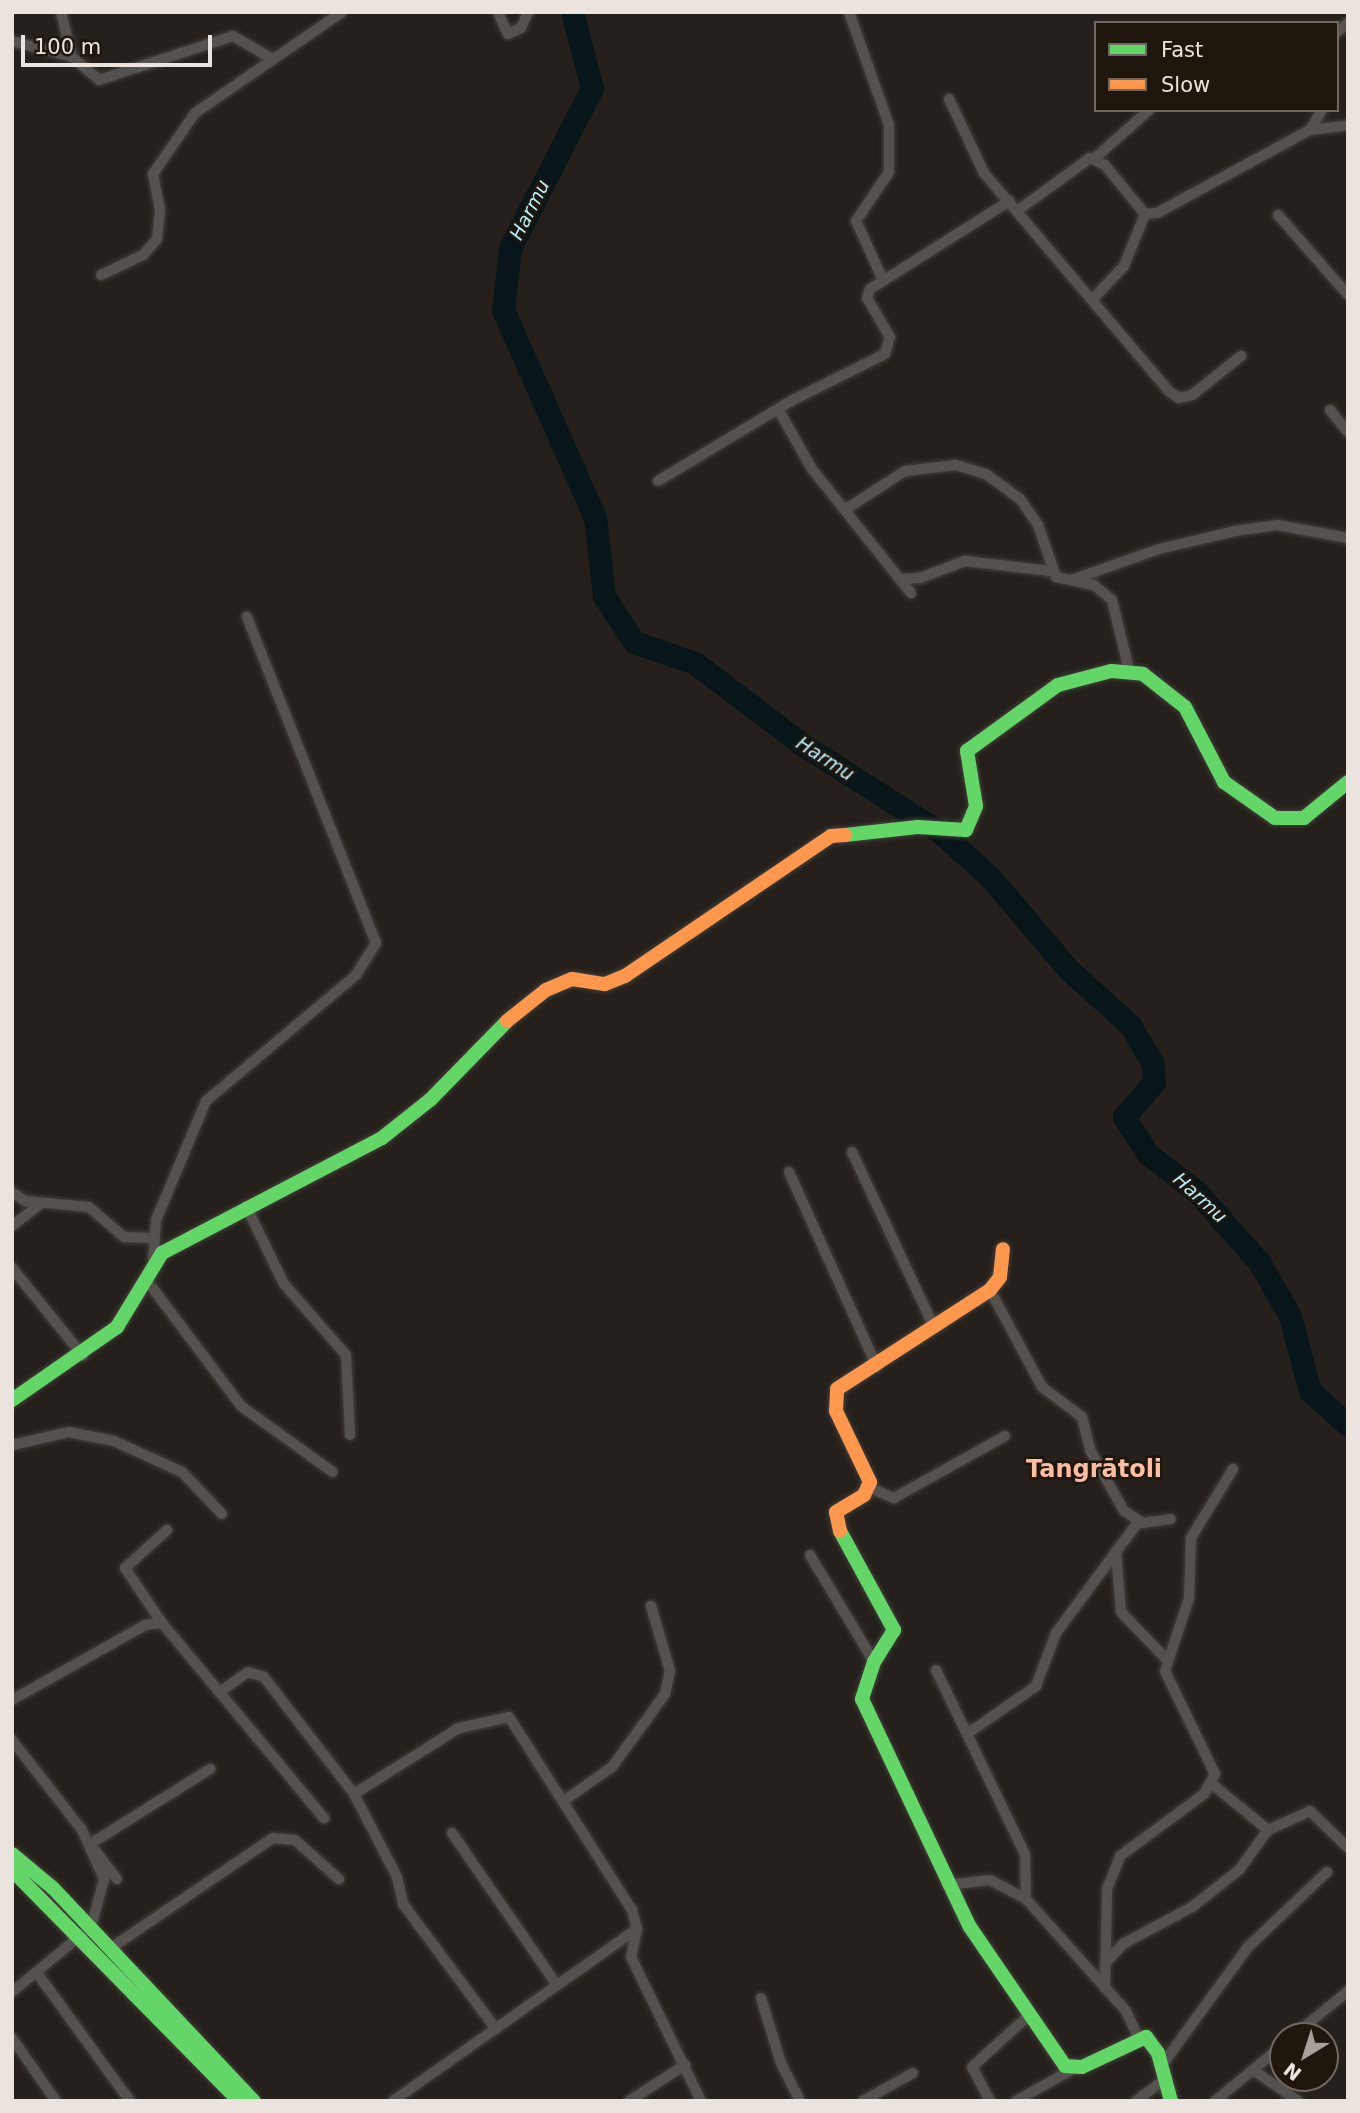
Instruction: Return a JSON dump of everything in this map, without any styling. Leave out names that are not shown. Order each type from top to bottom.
[{"type":"street","points":[[61,12],[72,57]]},
{"type":"street","points":[[101,275],[133,262],[157,239],[160,210],[153,174],[195,113],[271,58],[342,12]]},
{"type":"street","points":[[498,12],[501,30],[511,34],[528,12]]},
{"type":"street","points":[[849,12],[889,125],[890,172],[856,221],[883,280]]},
{"type":"street","points":[[12,41],[72,57],[99,80],[233,36],[271,58]]},
{"type":"street","points":[[949,99],[984,173],[1179,398],[1192,395],[1241,356]]},
{"type":"street","points":[[1017,211],[1081,162],[1095,158],[1147,112]]},
{"type":"street","points":[[1310,130],[1321,112]]},
{"type":"street","points":[[1145,214],[1157,213],[1216,184],[1310,130],[1348,125]]},
{"type":"street","points":[[1095,158],[1145,214]]},
{"type":"street","points":[[658,481],[778,409],[884,354],[890,337],[867,298],[883,280],[1009,201]]},
{"type":"street","points":[[1092,300],[1124,266],[1145,214]]},
{"type":"street","points":[[1278,215],[1348,295]]},
{"type":"street","points":[[778,409],[812,469],[911,593]]},
{"type":"street","points":[[1330,410],[1348,432]]},
{"type":"street","points":[[846,509],[905,471],[962,466],[986,474],[1020,499],[1044,538],[1050,571]]},
{"type":"street","points":[[1074,579],[1159,550],[1249,529],[1277,525],[1348,538]]},
{"type":"street","points":[[901,579],[920,578],[965,561],[1050,571],[1094,585],[1115,606],[1129,670]]},
{"type":"street","points":[[153,1262],[153,1238],[206,1101],[356,975],[376,943],[247,617]]},
{"type":"street","points":[[12,1400],[83,1356],[126,1317],[153,1262],[175,1244],[382,1138],[437,1093],[480,1043],[546,990],[572,979],[605,984],[625,976],[725,912],[819,841],[918,827],[966,830],[976,806],[965,764],[969,748],[1046,690],[1129,670],[1150,678],[1185,707],[1216,772],[1265,813],[1290,821],[1304,818],[1348,782]]},
{"type":"street","points":[[852,1152],[935,1329]]},
{"type":"street","points":[[789,1172],[877,1367]]},
{"type":"street","points":[[12,1192],[40,1204],[80,1204],[124,1237],[153,1238]]},
{"type":"street","points":[[12,1226],[40,1204]]},
{"type":"street","points":[[246,1206],[284,1284],[346,1355],[350,1435]]},
{"type":"street","points":[[1003,1249],[1005,1264],[990,1290],[877,1367],[837,1389],[834,1400],[870,1488],[894,1498],[1005,1436]]},
{"type":"street","points":[[12,1268],[83,1356]]},
{"type":"street","points":[[145,1278],[240,1406],[333,1472]]},
{"type":"street","points":[[990,1290],[1042,1387],[1082,1417],[1090,1450],[1124,1511],[1138,1522],[1171,1519]]},
{"type":"street","points":[[12,1445],[69,1432],[114,1441],[196,1481],[222,1514]]},
{"type":"street","points":[[1105,1988],[1107,1889],[1120,1856],[1212,1784],[1213,1765],[1167,1681],[1167,1660],[1189,1598],[1191,1538],[1233,1469]]},
{"type":"street","points":[[870,1488],[835,1517],[894,1630],[891,1642],[874,1661],[864,1707],[947,1885],[1028,2016],[1059,2059],[1073,2069]]},
{"type":"street","points":[[967,1734],[1036,1686],[1056,1633],[1138,1522]]},
{"type":"street","points":[[167,1531],[125,1568],[162,1623],[324,1818]]},
{"type":"street","points":[[1116,1551],[1121,1612],[1167,1660]]},
{"type":"street","points":[[810,1555],[874,1661]]},
{"type":"street","points":[[565,1800],[612,1767],[665,1694],[670,1671],[651,1606]]},
{"type":"street","points":[[12,1700],[145,1625],[162,1623]]},
{"type":"street","points":[[936,1670],[1025,1854],[1026,1899]]},
{"type":"street","points":[[220,1691],[248,1672],[264,1677],[354,1794],[397,1877],[403,1904],[496,2029]]},
{"type":"street","points":[[354,1794],[444,1736],[502,1715],[517,1724],[632,1910],[637,1929],[631,1957],[701,2101]]},
{"type":"street","points":[[12,1740],[117,1879]]},
{"type":"street","points":[[90,1844],[210,1769]]},
{"type":"street","points":[[1212,1784],[1268,1830]]},
{"type":"street","points":[[1105,1964],[1123,1944],[1192,1907],[1239,1870],[1268,1830],[1310,1811],[1348,1848]]},
{"type":"street","points":[[452,1833],[557,1985]]},
{"type":"street","points":[[111,1948],[273,1838],[295,1840],[339,1879]]},
{"type":"street","points":[[12,1992],[87,1931],[104,1879],[90,1844]]},
{"type":"street","points":[[12,1854],[87,1931],[239,2101]]},
{"type":"street","points":[[12,1870],[111,1948],[254,2101]]},
{"type":"street","points":[[1136,2101],[1163,2072],[1248,1947],[1327,1872]]},
{"type":"street","points":[[947,1885],[990,1880],[1026,1899],[1132,2019],[1138,2037]]},
{"type":"street","points":[[393,2101],[637,1929]]},
{"type":"street","points":[[37,1972],[130,2101]]},
{"type":"street","points":[[1310,2022],[1348,1991]]},
{"type":"street","points":[[761,1998],[780,2063],[800,2101]]},
{"type":"street","points":[[990,2101],[972,2067],[1028,2016]]},
{"type":"street","points":[[1016,2101],[1138,2037],[1153,2043],[1171,2101]]},
{"type":"street","points":[[12,2038],[56,2101]]},
{"type":"street","points":[[1215,2101],[1269,2057]]},
{"type":"street","points":[[629,2101],[685,2065]]},
{"type":"street","points":[[1253,2070],[1298,2101]]},
{"type":"street","points":[[863,2101],[913,2073]]},
{"type":"waterway","name":"Harmu","points":[[572,12],[592,88],[510,248],[503,310],[595,518],[604,596],[634,642],[695,663],[803,745],[941,833],[990,877],[1068,969],[1130,1025],[1153,1064],[1154,1082],[1124,1117],[1148,1154],[1197,1192],[1259,1262],[1290,1316],[1310,1391],[1348,1425]]},
{"type":"traffic: fast","points":[[845,835],[918,827],[966,830],[976,806],[967,751],[1058,685],[1111,671],[1143,674],[1185,707],[1224,782],[1275,818],[1304,818],[1348,782]]},
{"type":"traffic: fast","points":[[12,1400],[117,1327],[162,1253],[382,1138],[430,1100],[507,1021]]},
{"type":"traffic: fast","points":[[840,1531],[894,1630],[874,1662],[862,1699],[970,1927],[1065,2066],[1082,2067],[1146,2037],[1158,2053],[1171,2101]]},
{"type":"traffic: fast","points":[[12,1854],[53,1888],[254,2101]]},
{"type":"traffic: fast","points":[[12,1870],[239,2101]]},
{"type":"traffic: slow","points":[[507,1021],[546,990],[572,979],[605,984],[625,976],[831,836],[845,835]]},
{"type":"traffic: slow","points":[[840,1531],[836,1512],[864,1495],[870,1482],[836,1411],[837,1389],[990,1290],[1000,1277],[1003,1249]]},
{"type":"district","name":"Tangrātoli","points":[[1094,1470]]}]
